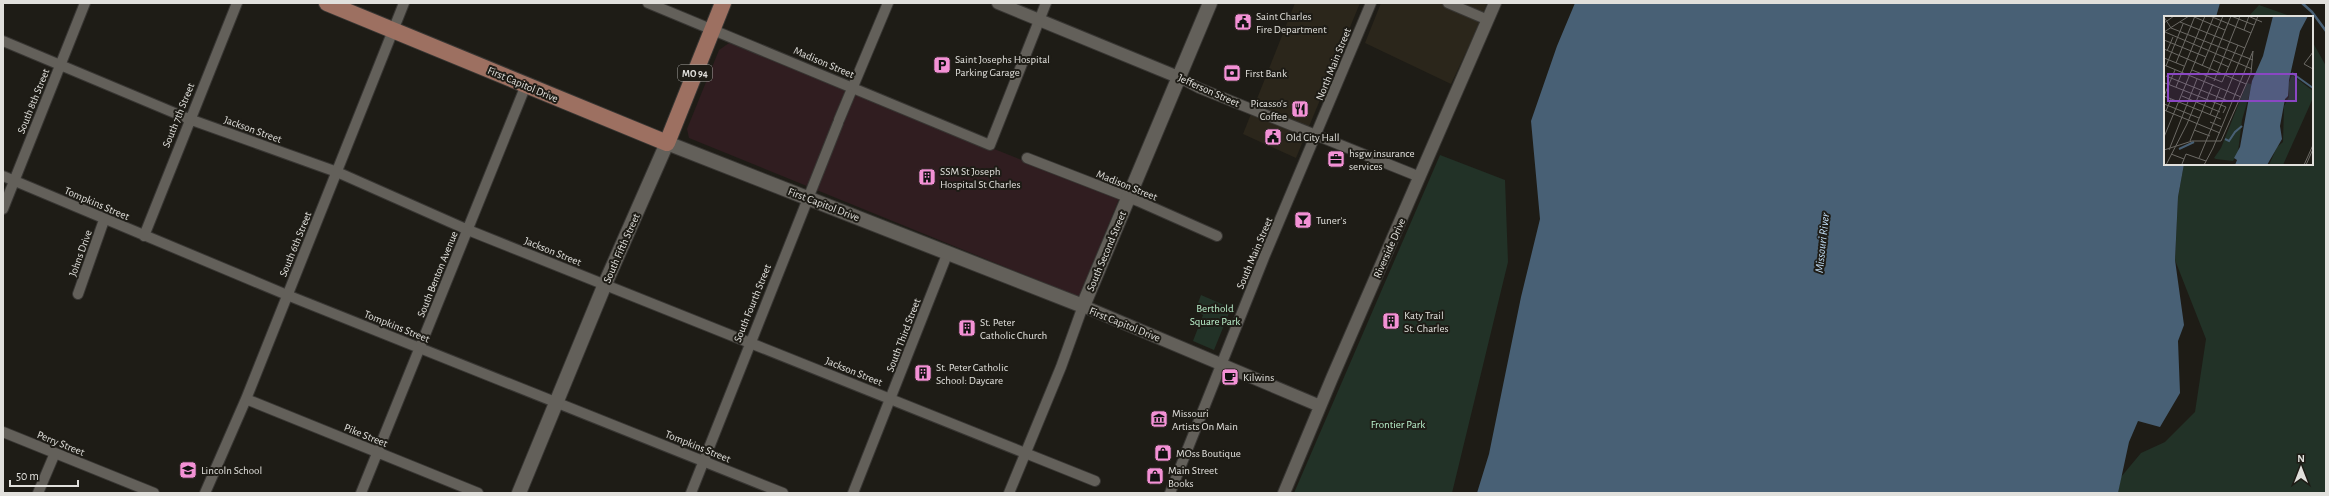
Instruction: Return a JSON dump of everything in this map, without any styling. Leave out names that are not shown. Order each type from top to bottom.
[{"type":"main road","name":"First Capitol Drive","points":[[327,3],[667,143],[1083,306]]},
{"type":"main road","name":"South Fifth Street","points":[[519,493],[605,284],[667,143],[723,3]]},
{"type":"main road","name":"South Second Street","points":[[1083,306],[1210,3]]},
{"type":"street","name":"South 8th Street","points":[[3,209],[85,3]]},
{"type":"street","name":"South 7th Street","points":[[144,236],[189,119],[237,3]]},
{"type":"street","name":"South 6th Street","points":[[205,493],[246,399],[404,3]]},
{"type":"street","name":"Madison Street","points":[[648,3],[990,145],[1040,20]]},
{"type":"street","name":"South Fourth Street","points":[[691,493],[749,343],[838,122],[888,3]]},
{"type":"street","name":"Jefferson Street","points":[[998,3],[1178,77],[1199,88],[1317,134],[1420,177]]},
{"type":"street","points":[[1040,20],[1046,3]]},
{"type":"street","name":"North Main Street","points":[[1317,134],[1371,3]]},
{"type":"street","points":[[1448,3],[1488,20]]},
{"type":"street","name":"Riverside Drive","points":[[1284,493],[1320,406],[1495,3]]},
{"type":"street","name":"Jackson Street","points":[[3,41],[61,64],[189,119],[337,172],[468,230],[1095,481]]},
{"type":"street","name":"South Benton Avenue","points":[[361,493],[526,85]]},
{"type":"street","name":"South Main Street","points":[[1170,493],[1221,363],[1317,134]]},
{"type":"street","name":"Madison Street","points":[[1027,158],[1129,198],[1217,236]]},
{"type":"street","name":"Tompkins Street","points":[[3,176],[104,220],[287,295],[784,493]]},
{"type":"street","name":"Johns Drive","points":[[78,294],[104,220]]},
{"type":"street","name":"South Third Street","points":[[853,493],[948,252]]},
{"type":"street","name":"First Capitol Drive","points":[[1083,306],[1320,406]]},
{"type":"street","name":"South Second Street","points":[[1009,493],[1061,367],[1083,306]]},
{"type":"street","name":"Pike Street","points":[[246,399],[478,493]]},
{"type":"street","name":"Perry Street","points":[[3,432],[154,493]]},
{"type":"street","points":[[38,493],[55,453]]},
{"type":"shaded area","points":[[1295,3],[1360,3],[1296,158],[1243,134]]},
{"type":"shaded area","points":[[1381,3],[1487,3],[1478,27],[1451,84],[1365,43]]},
{"type":"shaded area","points":[[729,43],[1119,199],[1079,297],[689,138],[687,129],[719,50]]},
{"type":"green space","points":[[2259,5],[2290,16],[2249,16]]},
{"type":"green space","points":[[2313,43],[2326,66],[2326,493],[2118,493],[2121,477],[2141,453],[2165,442],[2195,412],[2206,339],[2175,260],[2178,197],[2184,165],[2313,165]]},
{"type":"green space","name":"Frontier Park","points":[[1440,155],[1505,180],[1508,262],[1452,493],[1294,493]]},
{"type":"green space","name":"Berthold Square Park","points":[[1201,295],[1231,308],[1214,350],[1193,341],[1203,315],[1195,311]]},
{"type":"water","name":"Missouri River","points":[[1575,3],[2220,3],[2216,16],[2164,16],[2164,165],[2184,165],[2178,197],[2175,260],[2184,325],[2178,341],[2180,393],[2160,427],[2138,421],[2129,442],[2118,493],[1477,493],[1489,454],[1521,297],[1540,219],[1531,121],[1557,46]]},
{"type":"waterway","points":[[2302,3],[2312,12],[2326,31]]},
{"type":"place","name":"Saint Charles Fire Department","points":[[1243,22]]},
{"type":"place","name":"Saint Josephs Hospital Parking Garage","points":[[942,65]]},
{"type":"place","name":"First Bank","points":[[1232,73]]},
{"type":"place","name":"Picasso's Coffee","points":[[1300,109]]},
{"type":"place","name":"Old City Hall","points":[[1273,137]]},
{"type":"place","name":"hsgw insurance services","points":[[1336,159]]},
{"type":"place","name":"SSM St Joseph Hospital St Charles","points":[[927,177]]},
{"type":"place","name":"Tuner's","points":[[1303,220]]},
{"type":"place","name":"Katy Trail St. Charles","points":[[1391,321]]},
{"type":"place","name":"St. Peter Catholic Church","points":[[967,328]]},
{"type":"place","name":"St. Peter Catholic School: Daycare","points":[[923,373]]},
{"type":"place","name":"Kilwins","points":[[1230,377]]},
{"type":"place","name":"Missouri Artists On Main","points":[[1159,419]]},
{"type":"place","name":"MOss Boutique","points":[[1163,453]]},
{"type":"place","name":"Lincoln School","points":[[188,470]]},
{"type":"place","name":"Main Street Books","points":[[1155,476]]}]
